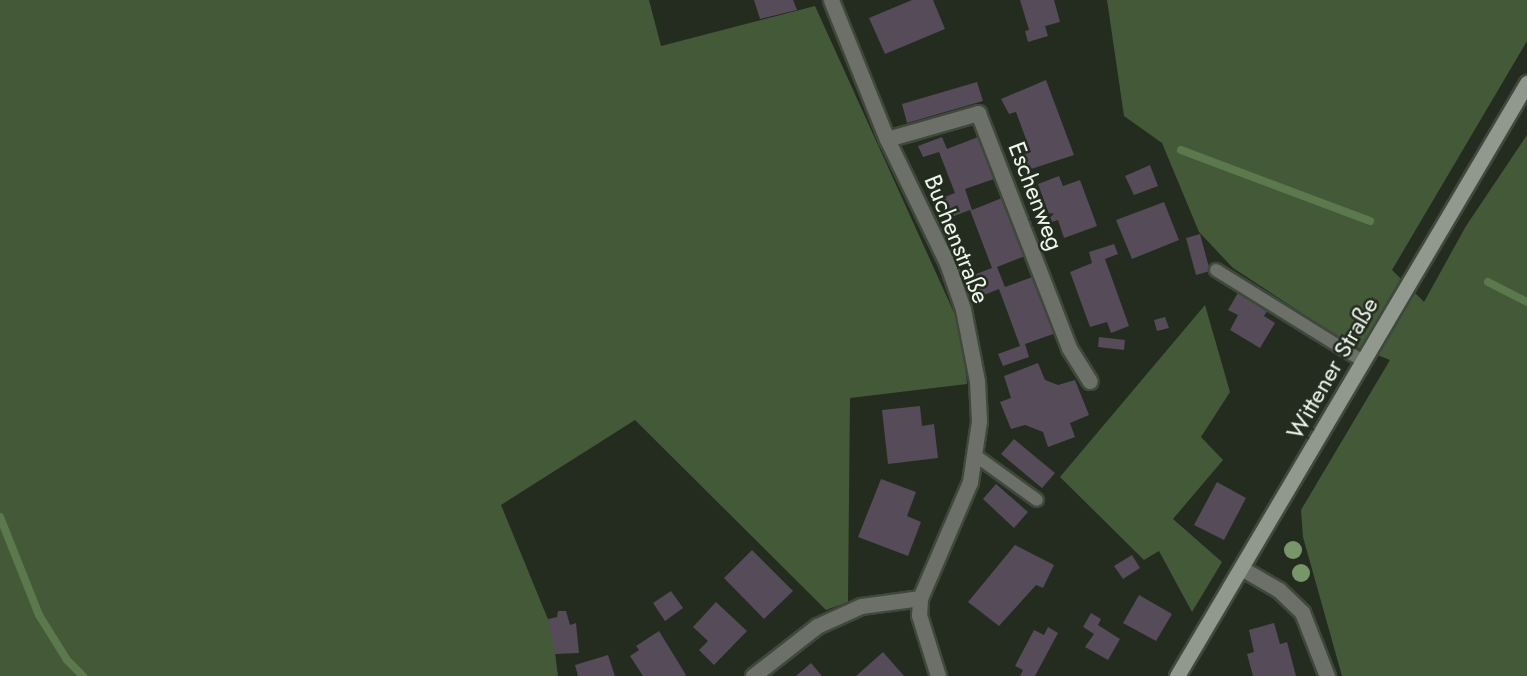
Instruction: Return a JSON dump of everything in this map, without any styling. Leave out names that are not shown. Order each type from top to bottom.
[{"type":"main road","name":"Wittener Straße","points":[[1177,676],[1527,83]]},
{"type":"street","name":"Buchenstraße","points":[[831,0],[887,139],[923,208],[963,309],[977,381],[976,456],[970,482],[920,598],[919,615],[938,676]]},
{"type":"street","name":"Eschenweg","points":[[887,139],[978,113],[1069,348],[1090,381]]},
{"type":"street","points":[[1241,568],[1279,590],[1302,612],[1327,676]]},
{"type":"street","points":[[753,676],[817,626],[852,610],[920,598]]},
{"type":"lane","points":[[1216,270],[1363,361]]},
{"type":"lane","points":[[976,456],[1037,500]]},
{"type":"green space","points":[[0,0],[649,0],[661,46],[815,6],[961,328],[967,384],[850,398],[848,602],[826,610],[635,420],[501,505],[552,629],[558,676],[0,676]]},
{"type":"green space","points":[[1107,0],[1527,0],[1527,41],[1392,270],[1424,302],[1466,226],[1527,135],[1527,676],[1342,676],[1303,537],[1301,510],[1390,360],[1349,344],[1233,268],[1199,232],[1162,143],[1124,116]]},
{"type":"green space","points":[[1205,305],[1230,392],[1201,437],[1223,460],[1173,519],[1222,562],[1192,612],[1159,551],[1144,560],[1060,477]]},
{"type":"building","points":[[754,0],[793,0],[797,10],[760,19]]},
{"type":"building","points":[[912,0],[933,0],[945,29],[885,54],[869,18]]},
{"type":"building","points":[[1020,0],[1054,0],[1060,22],[1045,26],[1048,36],[1028,42],[1025,31],[1029,30]]},
{"type":"building","points":[[1046,80],[1074,155],[1028,170],[1024,152],[1030,150],[1016,112],[1009,114],[1001,99]]},
{"type":"building","points":[[977,82],[983,101],[907,123],[902,104]]},
{"type":"building","points":[[942,137],[947,149],[978,137],[994,179],[965,189],[972,210],[1002,198],[1025,256],[997,267],[1005,287],[1035,276],[1056,333],[1025,344],[1029,357],[1003,366],[998,354],[1020,346],[999,289],[979,297],[971,276],[992,268],[970,210],[949,218],[942,198],[955,193],[939,152],[923,157],[918,146]]},
{"type":"building","points":[[1150,165],[1158,186],[1134,195],[1125,176]]},
{"type":"building","points":[[1059,176],[1063,186],[1080,180],[1097,226],[1064,238],[1058,220],[1052,222],[1038,184]]},
{"type":"building","points":[[1164,202],[1179,240],[1132,259],[1116,220]]},
{"type":"building","points":[[1200,234],[1210,271],[1196,275],[1186,238]]},
{"type":"building","points":[[1114,244],[1118,254],[1105,259],[1129,326],[1111,333],[1107,322],[1090,327],[1070,272],[1092,263],[1089,252]]},
{"type":"building","points":[[1239,291],[1269,308],[1264,316],[1275,323],[1260,348],[1230,330],[1238,315],[1228,310]]},
{"type":"building","points":[[1165,317],[1169,328],[1157,331],[1154,320]]},
{"type":"building","points":[[1099,337],[1125,340],[1124,350],[1098,347]]},
{"type":"building","points":[[1038,363],[1045,380],[1058,385],[1075,380],[1089,415],[1070,423],[1075,437],[1048,447],[1043,432],[1025,425],[1011,429],[1000,402],[1011,398],[1004,376]]},
{"type":"building","points":[[920,406],[922,426],[934,424],[938,458],[888,464],[882,410]]},
{"type":"building","points":[[1014,439],[1055,473],[1042,488],[1001,454]]},
{"type":"building","points":[[881,479],[916,492],[907,516],[921,522],[908,556],[858,537]]},
{"type":"building","points":[[1217,482],[1246,498],[1224,540],[1194,525]]},
{"type":"building","points":[[996,484],[1028,512],[1014,528],[983,499]]},
{"type":"building","points":[[1015,545],[1054,565],[1043,588],[1036,585],[999,626],[968,602]]},
{"type":"building","points":[[752,550],[793,591],[764,619],[724,578]]},
{"type":"building","points":[[1132,555],[1140,568],[1123,579],[1114,566]]},
{"type":"building","points":[[671,591],[683,608],[665,621],[653,603]]},
{"type":"building","points":[[1139,595],[1172,614],[1156,641],[1123,623]]},
{"type":"building","points":[[716,602],[747,631],[714,665],[699,650],[708,641],[693,627]]},
{"type":"building","points":[[558,611],[566,611],[570,625],[576,623],[579,653],[555,654],[548,619],[557,617]]},
{"type":"building","points":[[1091,613],[1101,619],[1098,625],[1120,639],[1108,660],[1085,647],[1094,634],[1083,627]]},
{"type":"building","points":[[1274,623],[1280,644],[1287,642],[1296,676],[1253,676],[1247,654],[1254,652],[1249,630]]},
{"type":"building","points":[[1048,627],[1058,633],[1035,676],[1020,676],[1023,670],[1015,666],[1034,630],[1044,635]]},
{"type":"building","points":[[659,631],[686,675],[643,676],[630,656],[639,650],[636,646]]},
{"type":"building","points":[[883,652],[904,676],[856,676]]},
{"type":"building","points":[[608,655],[615,676],[578,676],[575,665]]},
{"type":"building","points":[[811,663],[822,676],[796,676]]},
{"type":"waterway","points":[[1181,150],[1370,221]]},
{"type":"waterway","points":[[1488,282],[1527,302]]},
{"type":"waterway","points":[[0,517],[39,615],[67,660],[83,676]]}]
